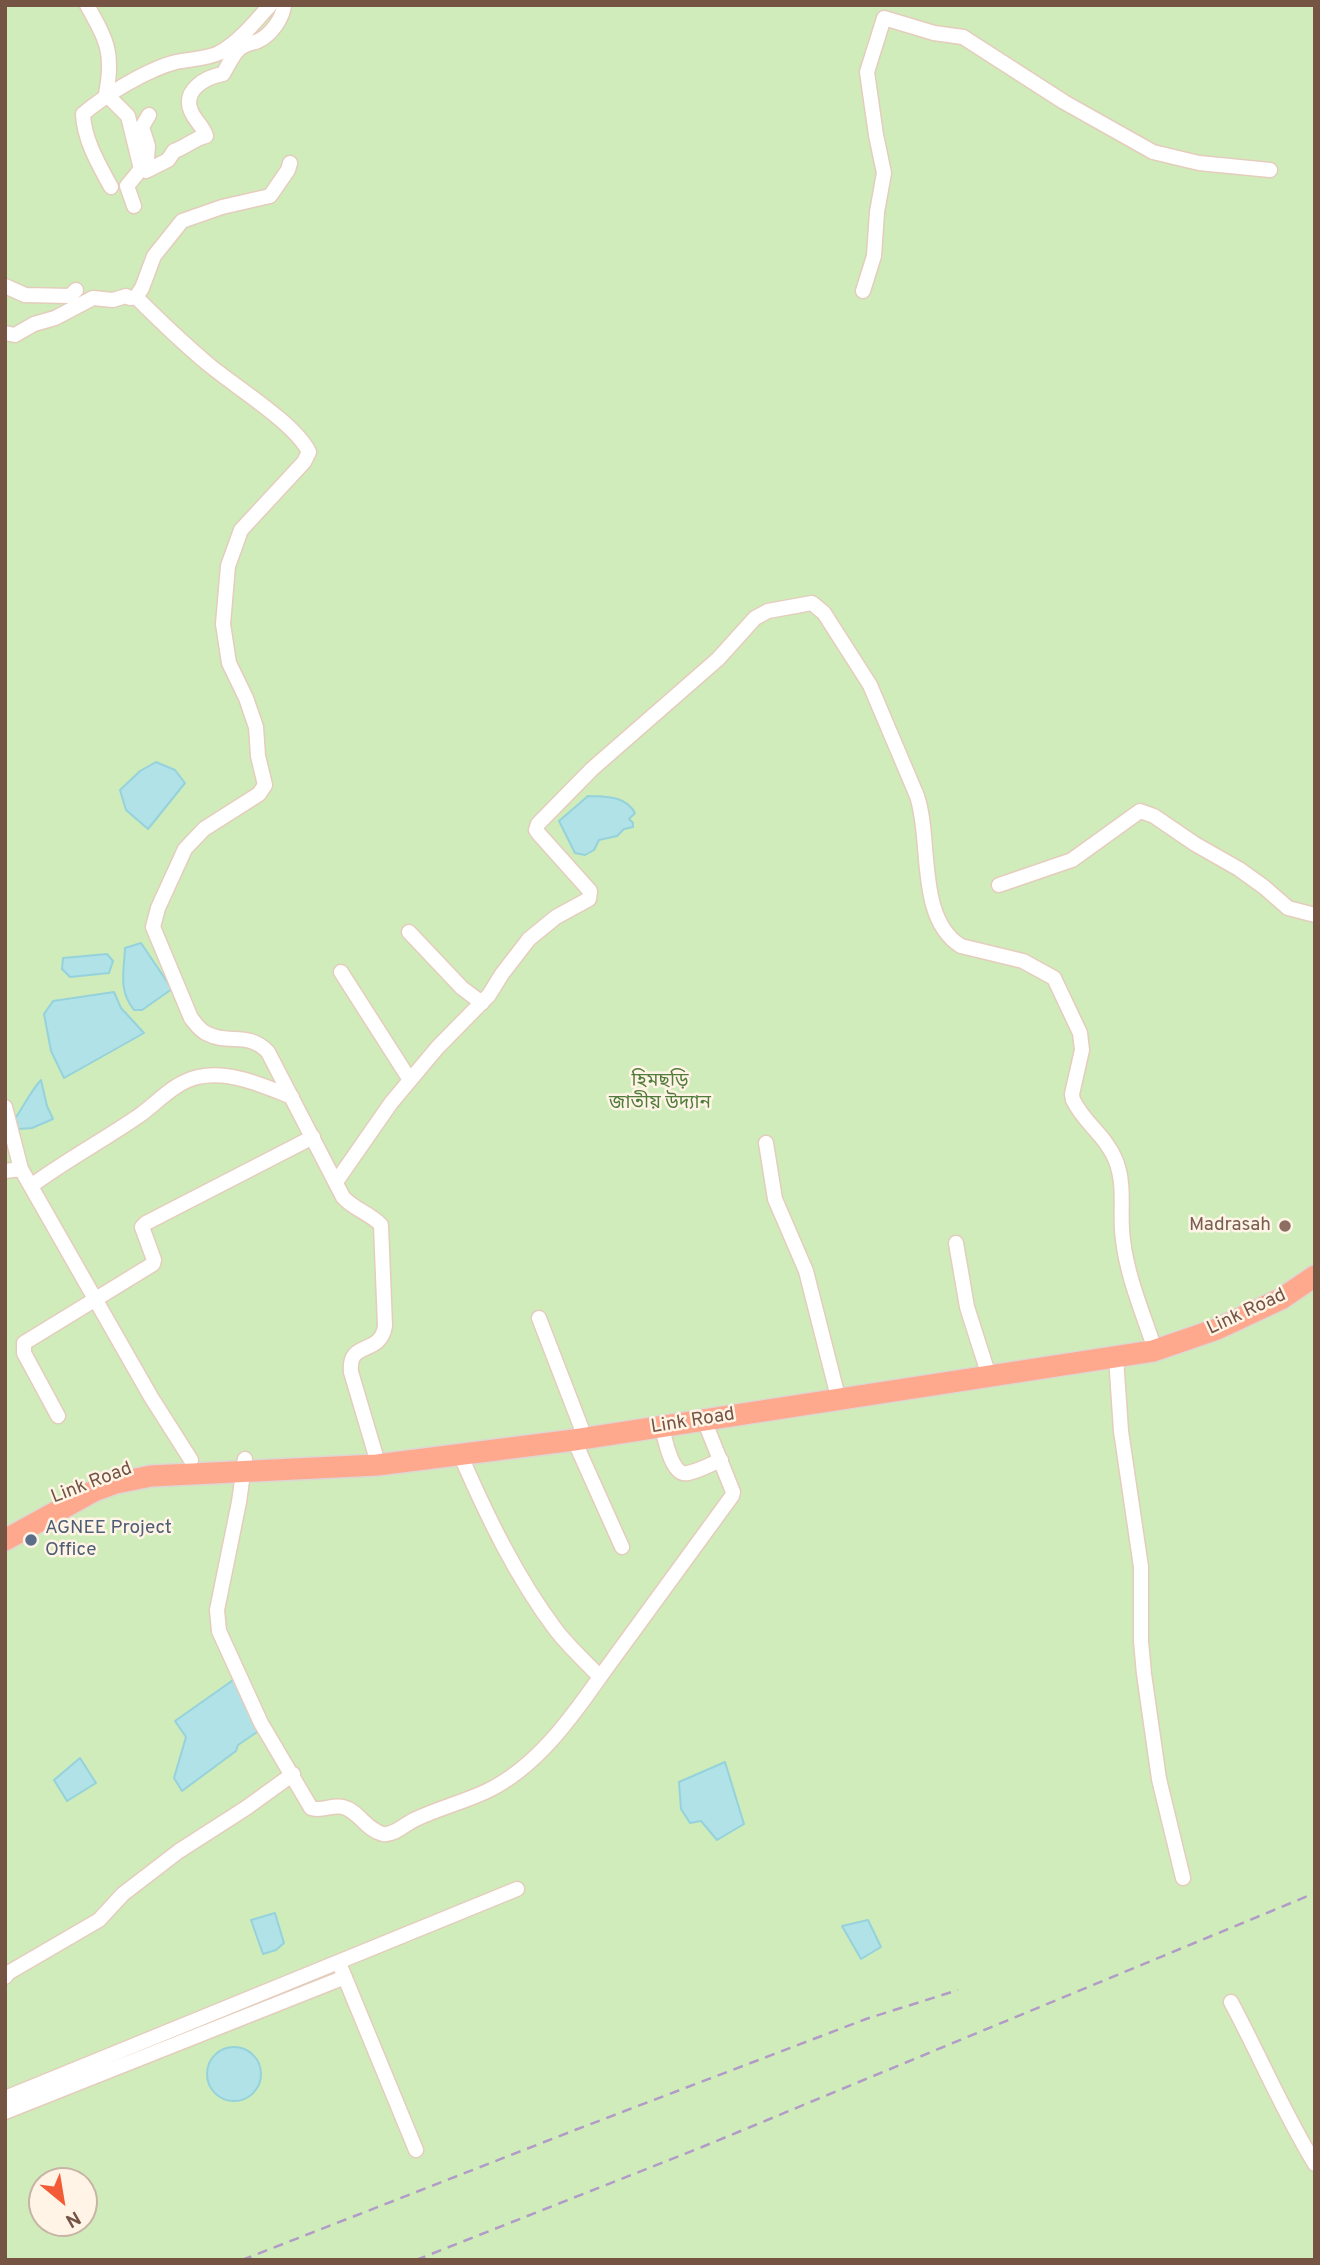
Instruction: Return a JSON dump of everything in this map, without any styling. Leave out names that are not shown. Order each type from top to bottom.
[{"type":"highway","name":"Link Road","points":[[5,1540],[74,1500],[116,1482],[244,1464],[662,1427],[704,1420],[1151,1338],[1213,1317],[1273,1289],[1310,1279]]},
{"type":"highway","name":"Link Road","points":[[5,1526],[75,1486],[112,1472],[145,1465],[191,1460],[244,1464],[377,1465],[460,1454],[836,1389],[1153,1351],[1217,1329],[1281,1299],[1310,1279]]},
{"type":"street","points":[[87,5],[108,46],[111,69],[107,94]]},
{"type":"street","points":[[111,187],[83,128],[83,114],[107,94],[174,62],[218,53],[254,24],[270,5]]},
{"type":"street","points":[[149,115],[142,127],[148,146],[146,171],[169,160],[174,151],[186,148],[199,137],[206,136],[190,110],[189,96],[212,76],[223,74],[236,51],[247,43],[259,41],[273,28],[284,5]]},
{"type":"street","points":[[863,292],[874,256],[877,212],[884,173],[867,72],[884,18],[934,33],[964,37],[1064,102],[1153,152],[1199,163],[1270,170]]},
{"type":"street","points":[[107,94],[128,116],[134,132],[141,169],[127,186],[134,206]]},
{"type":"street","points":[[5,333],[15,335],[93,298],[108,301],[126,296],[136,297],[154,256],[182,221],[222,207],[270,196],[290,163]]},
{"type":"street","points":[[5,286],[25,295],[70,296],[76,290]]},
{"type":"street","points":[[136,297],[208,364],[303,441],[309,452],[304,462],[241,530],[228,566],[223,624],[229,663],[256,727],[258,756],[265,785],[260,794],[204,829],[185,849],[158,908],[153,927],[191,1018],[210,1036],[251,1040],[261,1044],[268,1052],[347,1202],[376,1219],[381,1225],[384,1336],[379,1342],[353,1354],[350,1360],[351,1372],[375,1452]]},
{"type":"street","points":[[336,1182],[348,1161],[410,1080],[437,1048],[482,1003],[529,939],[556,917],[589,899],[591,895],[536,830],[538,824],[592,769],[718,659],[755,618],[768,611],[812,603],[824,613],[870,685],[917,796],[922,812],[931,901],[938,919],[955,943],[1023,961],[1054,978],[1063,993],[1080,1033],[1082,1050],[1073,1100],[1108,1144],[1122,1180],[1122,1238],[1128,1267],[1151,1338]]},
{"type":"street","points":[[999,885],[1073,860],[1140,811],[1154,816],[1239,869],[1288,908],[1315,915]]},
{"type":"street","points":[[409,932],[462,988],[482,1003]]},
{"type":"street","points":[[341,972],[410,1080]]},
{"type":"street","points":[[31,1186],[71,1157],[140,1115],[171,1090],[197,1077],[224,1076],[251,1082],[292,1097]]},
{"type":"street","points":[[5,1107],[21,1169],[151,1397],[191,1460]]},
{"type":"street","points":[[58,1416],[24,1353],[24,1343],[153,1264],[142,1227],[146,1223],[313,1137]]},
{"type":"street","points":[[766,1143],[775,1199],[806,1270],[836,1389]]},
{"type":"street","points":[[5,1171],[21,1169]]},
{"type":"street","points":[[956,1243],[967,1307],[988,1370]]},
{"type":"street","points":[[539,1318],[578,1434],[622,1547]]},
{"type":"street","points":[[1116,1357],[1121,1431],[1141,1567],[1141,1641],[1145,1684],[1159,1779],[1183,1878]]},
{"type":"street","points":[[244,1464],[217,1610],[219,1631],[261,1723],[311,1808],[316,1810],[339,1806],[352,1810],[375,1830],[384,1834],[488,1790],[519,1770],[555,1735],[600,1678],[729,1502],[733,1492],[704,1420]]},
{"type":"street","points":[[662,1427],[674,1465],[679,1472],[686,1474],[721,1460]]},
{"type":"street","points":[[460,1454],[491,1522],[543,1611],[558,1633],[600,1678]]},
{"type":"street","points":[[5,1977],[99,1920],[123,1894],[179,1851],[293,1774]]},
{"type":"street","points":[[5,2112],[342,1970],[517,1889]]},
{"type":"street","points":[[5,2098],[342,1970]]},
{"type":"street","points":[[342,1970],[416,2150]]},
{"type":"street","points":[[1231,2001],[1290,2124],[1315,2164]]},
{"type":"green space","name":"হিমছড়ি জাতীয় উদ্যান","points":[[5,5],[1315,5],[1315,2260],[5,2260]]},
{"type":"water","points":[[156,762],[175,770],[185,783],[148,829],[126,810],[120,790],[140,771]]},
{"type":"water","points":[[588,796],[620,800],[635,813],[629,819],[633,827],[624,829],[617,836],[599,840],[594,850],[585,855],[575,853],[559,821]]},
{"type":"water","points":[[141,943],[172,989],[142,1010],[134,1010],[124,988],[125,948]]},
{"type":"water","points":[[107,954],[113,961],[109,973],[70,977],[62,969],[63,958]]},
{"type":"water","points":[[114,992],[121,1008],[144,1033],[64,1078],[51,1051],[44,1014],[53,1001]]},
{"type":"water","points":[[41,1080],[53,1119],[32,1128],[18,1129],[14,1120]]},
{"type":"water","points":[[236,1678],[260,1730],[182,1791],[174,1778],[186,1737],[175,1721]]},
{"type":"water","points":[[80,1758],[96,1783],[67,1801],[54,1780]]},
{"type":"water","points":[[725,1762],[744,1824],[717,1840],[701,1821],[690,1823],[681,1809],[679,1782]]},
{"type":"water","points":[[275,1913],[284,1943],[276,1950],[263,1954],[251,1920]]},
{"type":"water","points":[[868,1920],[881,1947],[861,1959],[842,1926]]},
{"type":"water","points":[[234,2047],[253,2055],[261,2074],[253,2093],[234,2101],[215,2093],[207,2074],[215,2055]]},
{"type":"railway","points":[[416,2260],[702,2147],[1315,1893]]},
{"type":"railway","points":[[242,2260],[866,2019],[958,1990]]},
{"type":"place","name":"Madrasah","points":[[1285,1226]]},
{"type":"place","name":"AGNEE Project Office","points":[[31,1540]]}]
